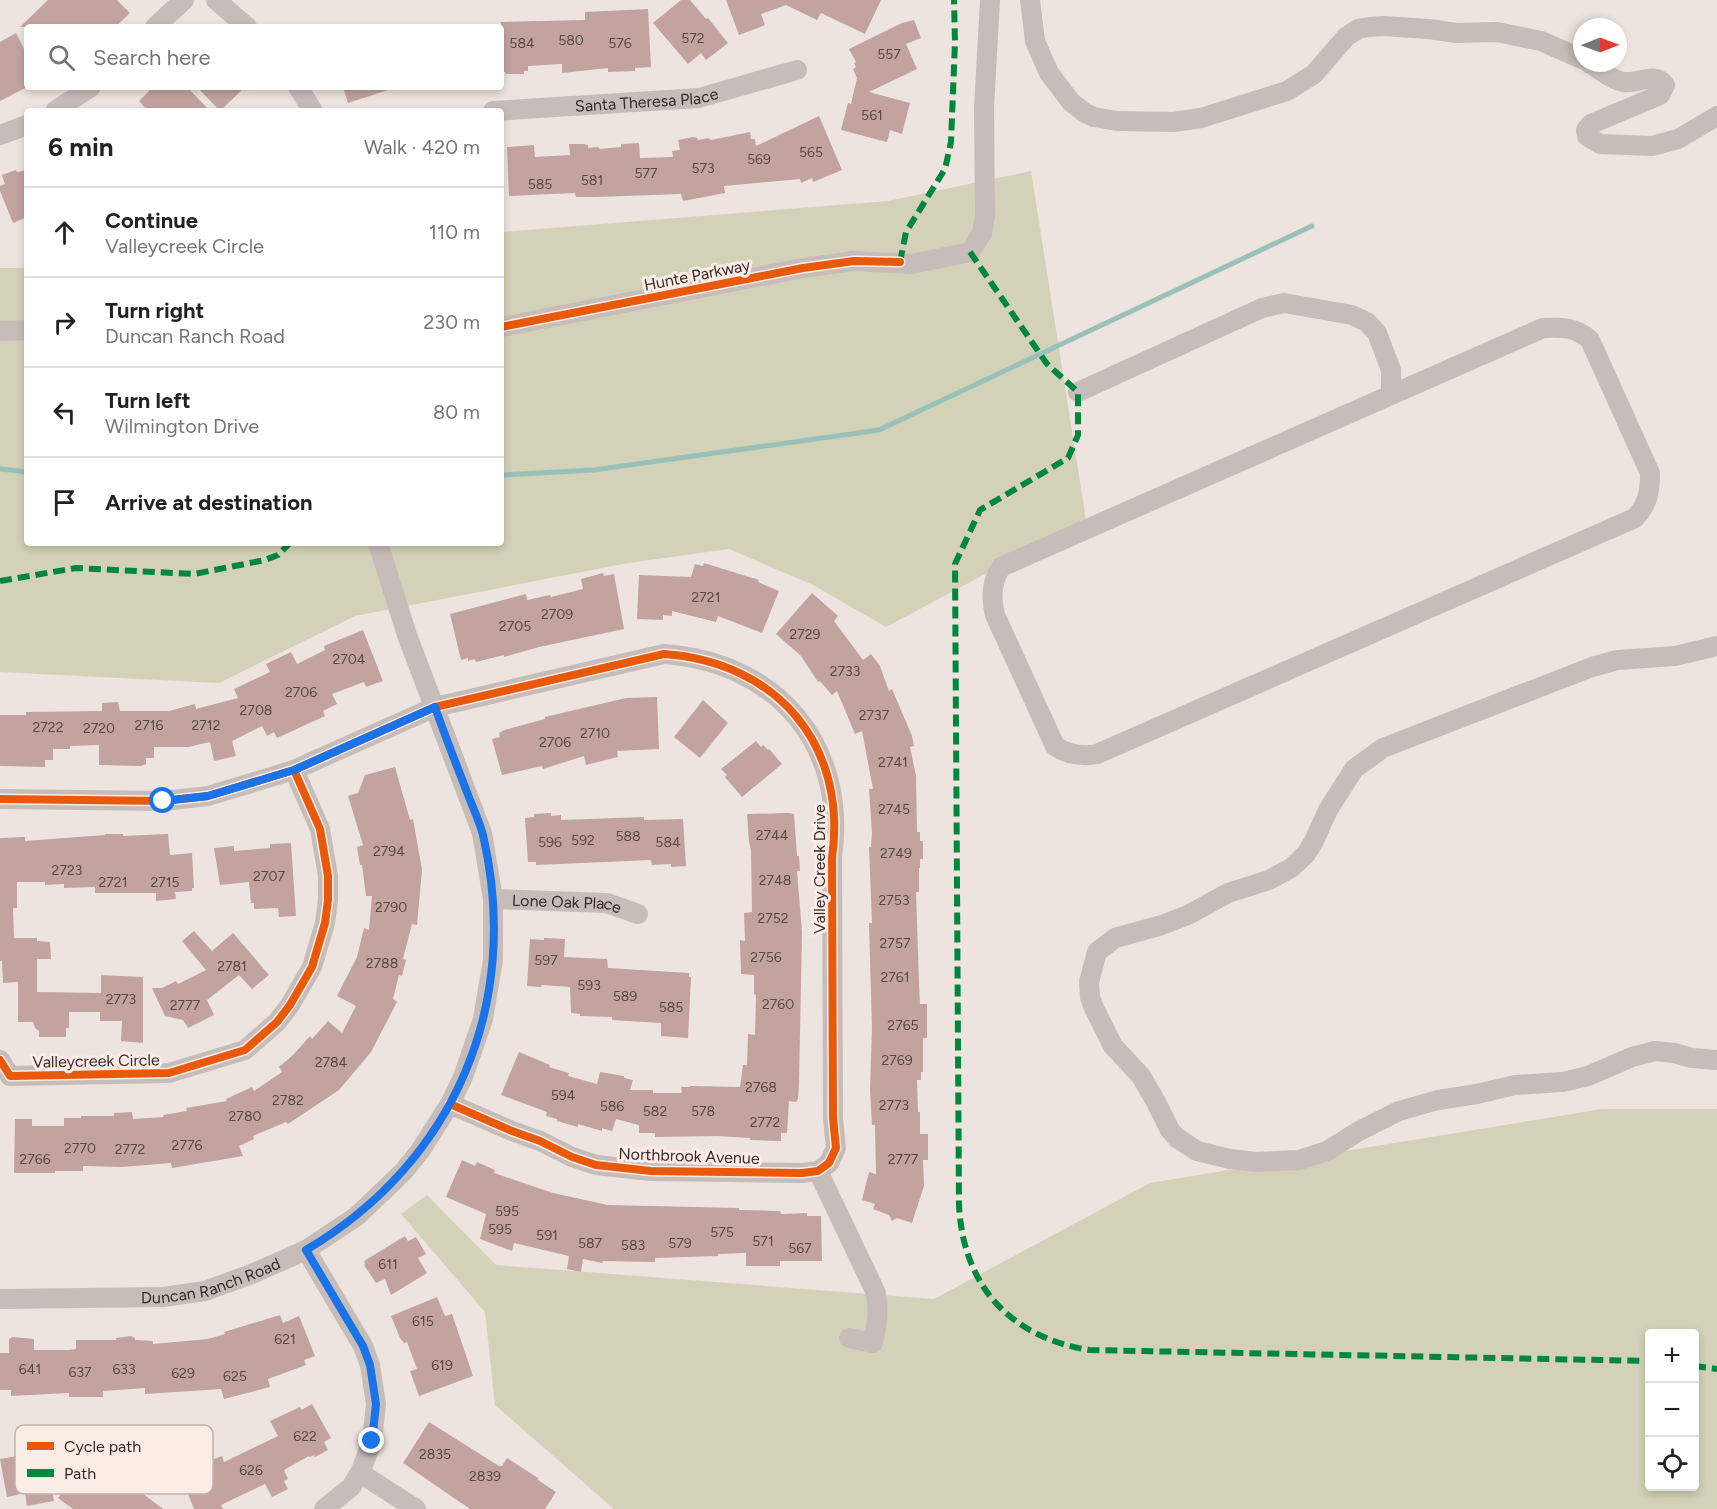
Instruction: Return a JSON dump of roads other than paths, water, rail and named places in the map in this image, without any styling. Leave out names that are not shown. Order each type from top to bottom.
[{"type":"street","points":[[157,24],[184,0]]},
{"type":"street","points":[[216,0],[244,24]]},
{"type":"street","name":"Hunte Parkway","points":[[504,326],[803,268],[854,261],[912,264],[970,252],[982,233],[985,216],[984,108],[990,0]]},
{"type":"street","points":[[1030,0],[1035,41],[1049,73],[1071,102],[1085,113],[1118,121],[1174,123],[1201,118],[1287,92],[1314,74],[1346,37],[1358,29],[1369,27],[1429,29],[1456,33],[1497,32],[1541,41],[1573,55]]},
{"type":"street","name":"Santa Theresa Place","points":[[504,110],[699,98],[797,70]]},
{"type":"street","points":[[1604,72],[1624,82],[1652,78],[1662,81],[1665,85],[1660,95],[1591,124],[1586,130],[1587,136],[1600,144],[1652,146],[1678,139],[1717,116]]},
{"type":"street","points":[[60,108],[86,90]]},
{"type":"street","points":[[300,90],[311,108]]},
{"type":"street","points":[[0,135],[24,125]]},
{"type":"street","points":[[1078,392],[1262,308],[1284,303],[1352,315],[1367,322],[1377,333],[1391,370],[1391,395]]},
{"type":"street","points":[[1543,328],[1571,328],[1582,332],[1590,340],[1650,473],[1649,496],[1645,507],[1635,518],[1097,754],[1074,755],[1055,746],[995,615],[991,600],[994,577],[1001,567],[1391,395],[1543,328]]},
{"type":"street","points":[[0,331],[24,330]]},
{"type":"street","name":"Duncan Ranch Road","points":[[0,1299],[162,1297],[205,1291],[254,1273],[306,1250],[331,1235],[381,1195],[420,1151],[450,1104],[474,1049],[487,1000],[493,960],[493,899],[482,833],[407,635],[379,546]]},
{"type":"street","points":[[1717,646],[1675,656],[1617,660],[1592,667],[1383,748],[1354,769],[1328,810],[1306,854],[1291,868],[1269,880],[1228,893],[1179,918],[1115,938],[1097,952],[1089,982],[1090,997],[1094,1008],[1113,1046],[1141,1076],[1170,1130],[1177,1138],[1197,1151],[1256,1162],[1299,1160],[1316,1156],[1399,1111],[1438,1100],[1515,1085],[1563,1082],[1588,1076],[1632,1057],[1654,1052],[1717,1060]]},
{"type":"street","name":"Valley Creek Drive","points":[[435,707],[664,654],[698,658],[740,673],[769,690],[796,715],[823,758],[829,777],[835,815],[832,858],[833,1118],[836,1148],[824,1167]]},
{"type":"street","points":[[0,799],[163,801],[208,796],[294,770],[435,707]]},
{"type":"street","name":"Valleycreek Circle","points":[[0,1060],[10,1076],[169,1073],[244,1050],[261,1037],[290,1005],[312,967],[325,923],[328,900],[328,876],[320,829],[294,770]]},
{"type":"street","name":"Lone Oak Place","points":[[493,899],[607,903],[638,914]]},
{"type":"street","name":"Northbrook Avenue","points":[[450,1104],[540,1141],[572,1157],[596,1165],[651,1171],[802,1173],[824,1167]]},
{"type":"street","points":[[824,1167],[876,1293],[879,1313],[873,1343],[849,1338]]},
{"type":"street","points":[[306,1250],[363,1346],[370,1365],[376,1404],[372,1441],[360,1473],[351,1487],[324,1509]]},
{"type":"street","points":[[360,1473],[416,1509]]},
{"type":"waterway","points":[[504,475],[594,470],[879,430],[1312,226]]},
{"type":"waterway","points":[[0,469],[24,472]]}]
